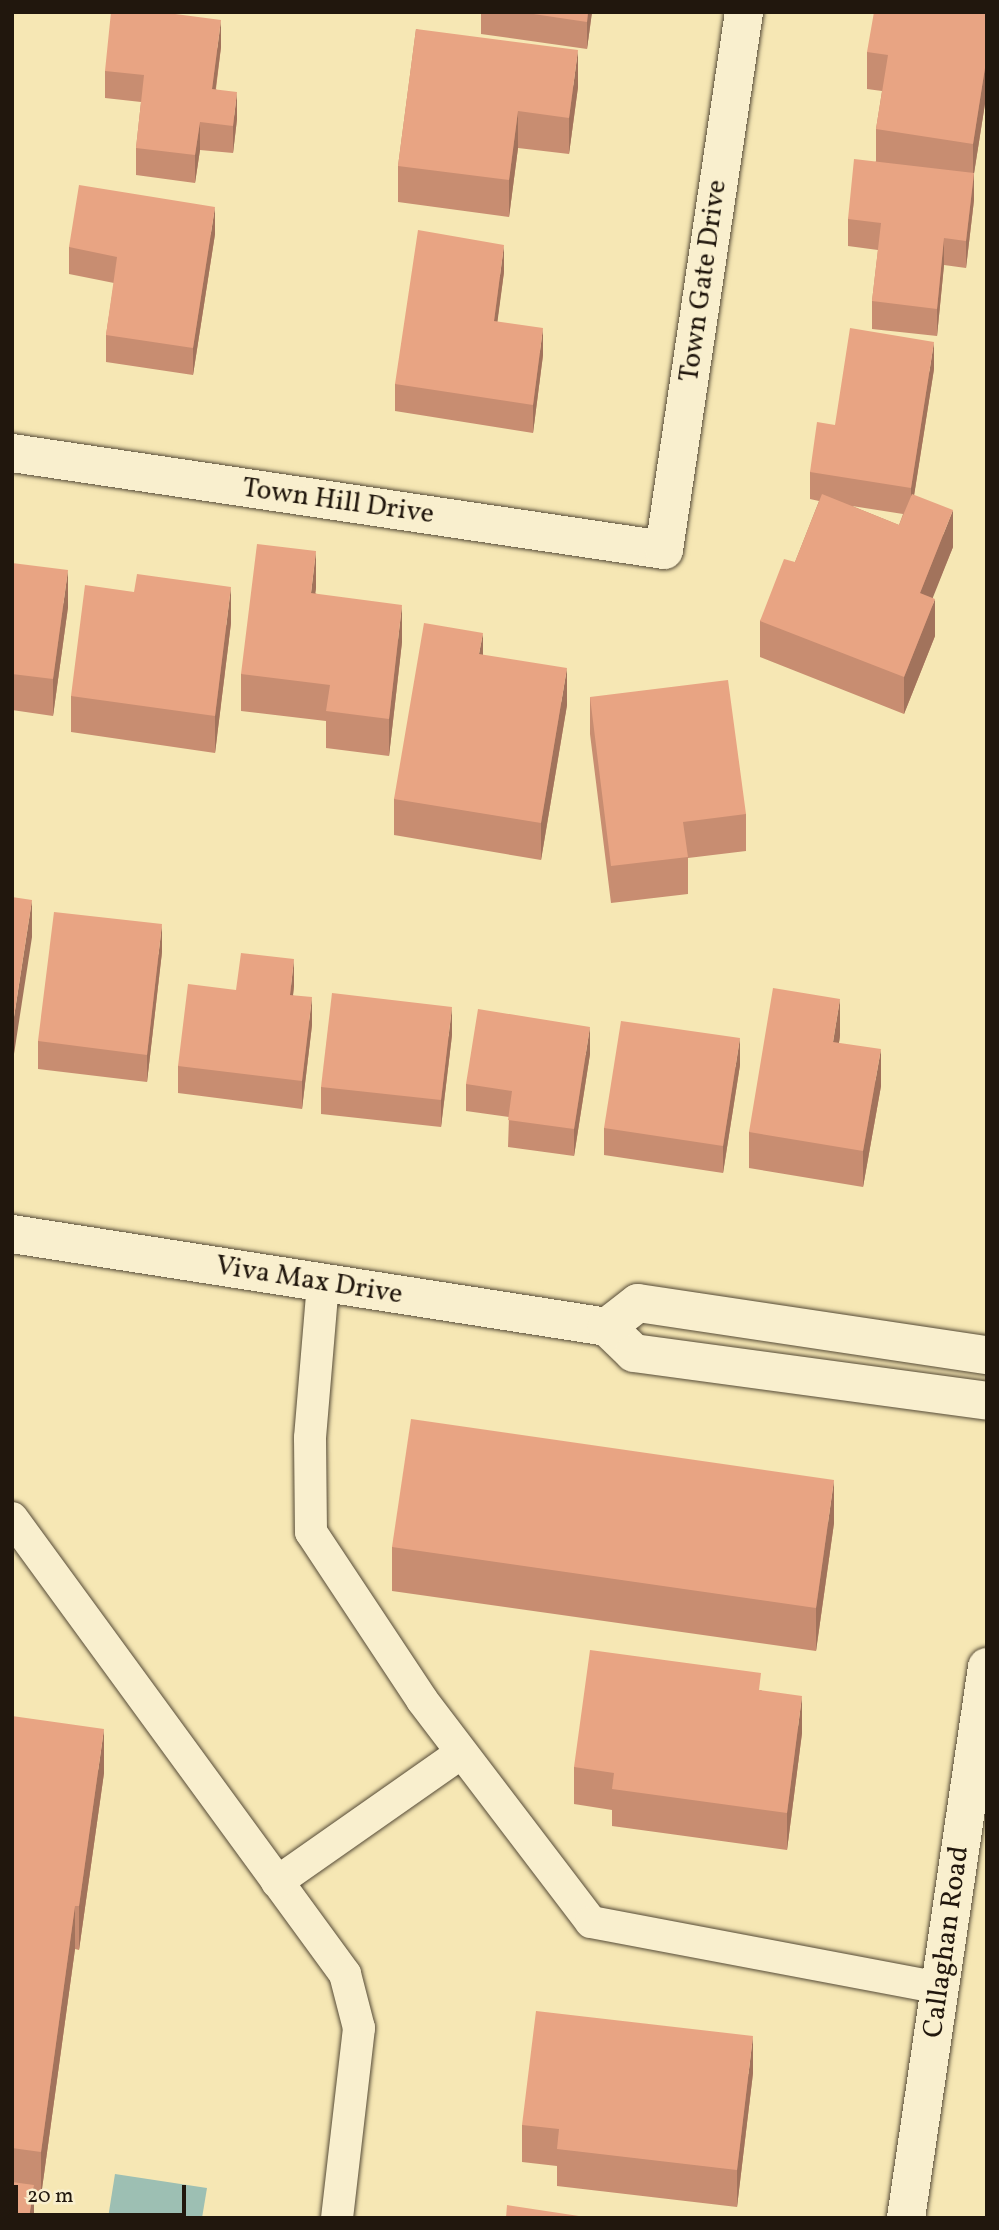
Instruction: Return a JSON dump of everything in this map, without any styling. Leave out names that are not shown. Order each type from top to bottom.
[{"type":"street","name":"Town Gate Drive","points":[[664,550],[744,12]]},
{"type":"street","name":"Town Hill Drive","points":[[12,453],[664,550]]},
{"type":"street","name":"Viva Max Drive","points":[[12,1234],[607,1327]]},
{"type":"street","points":[[987,1354],[638,1303],[607,1327],[634,1353],[987,1401]]},
{"type":"street","name":"Callaghan Road","points":[[906,2218],[987,1667]]},
{"type":"lane","points":[[323,1283],[310,1438],[311,1532],[461,1753],[591,1922],[791,1964],[940,1988]]},
{"type":"lane","points":[[12,1518],[345,1974],[359,2028],[337,2218]]},
{"type":"lane","points":[[277,1882],[461,1753]]},
{"type":"water","points":[[115,2174],[207,2188],[202,2218],[108,2218]]},
{"type":"building","points":[[111,12],[160,12],[221,20],[212,89],[237,92],[233,126],[200,122],[195,155],[136,148],[144,75],[105,71]]},
{"type":"building","points":[[520,12],[588,12],[587,22]]},
{"type":"building","points":[[874,12],[987,12],[987,55],[973,144],[876,129],[888,55],[867,52]]},
{"type":"building","points":[[416,29],[578,50],[569,118],[518,111],[509,180],[398,166]]},
{"type":"building","points":[[854,159],[974,173],[966,241],[944,238],[937,309],[872,301],[881,223],[848,219]]},
{"type":"building","points":[[79,185],[215,207],[193,348],[106,335],[117,257],[69,247]]},
{"type":"building","points":[[418,230],[504,245],[494,321],[543,328],[533,405],[395,384]]},
{"type":"building","points":[[850,328],[934,342],[911,488],[810,472],[817,422],[835,425]]},
{"type":"building","points":[[822,494],[899,525],[912,494],[953,510],[920,593],[935,599],[904,677],[760,621],[784,559],[795,562]]},
{"type":"building","points":[[257,544],[316,551],[311,593],[402,605],[389,719],[326,711],[330,685],[241,674]]},
{"type":"building","points":[[12,563],[68,570],[53,679],[12,674]]},
{"type":"building","points":[[137,574],[231,587],[215,716],[71,696],[85,585],[134,592]]},
{"type":"building","points":[[424,623],[483,633],[479,654],[567,668],[541,823],[394,799]]},
{"type":"building","points":[[728,680],[746,814],[683,822],[688,857],[611,866],[590,697]]},
{"type":"building","points":[[12,897],[32,900],[12,1030]]},
{"type":"building","points":[[54,912],[162,924],[147,1055],[38,1041]]},
{"type":"building","points":[[241,953],[294,959],[290,995],[312,997],[302,1081],[178,1066],[188,984],[236,990]]},
{"type":"building","points":[[773,988],[840,999],[833,1042],[881,1049],[863,1151],[749,1132]]},
{"type":"building","points":[[332,993],[452,1007],[441,1100],[321,1087]]},
{"type":"building","points":[[478,1009],[590,1027],[574,1129],[508,1120],[512,1091],[466,1084]]},
{"type":"building","points":[[621,1021],[740,1038],[723,1146],[604,1128]]},
{"type":"building","points":[[411,1419],[834,1480],[816,1608],[392,1547]]},
{"type":"building","points":[[590,1650],[761,1673],[759,1690],[802,1696],[787,1813],[612,1789],[614,1773],[574,1767]]},
{"type":"building","points":[[12,1716],[104,1729],[79,1906],[75,1906],[41,2152],[12,2148]]},
{"type":"building","points":[[536,2011],[753,2036],[737,2170],[557,2149],[559,2129],[522,2125]]},
{"type":"building","points":[[12,2182],[34,2185],[29,2218],[12,2218]]},
{"type":"building","points":[[507,2205],[592,2218],[506,2218]]}]
